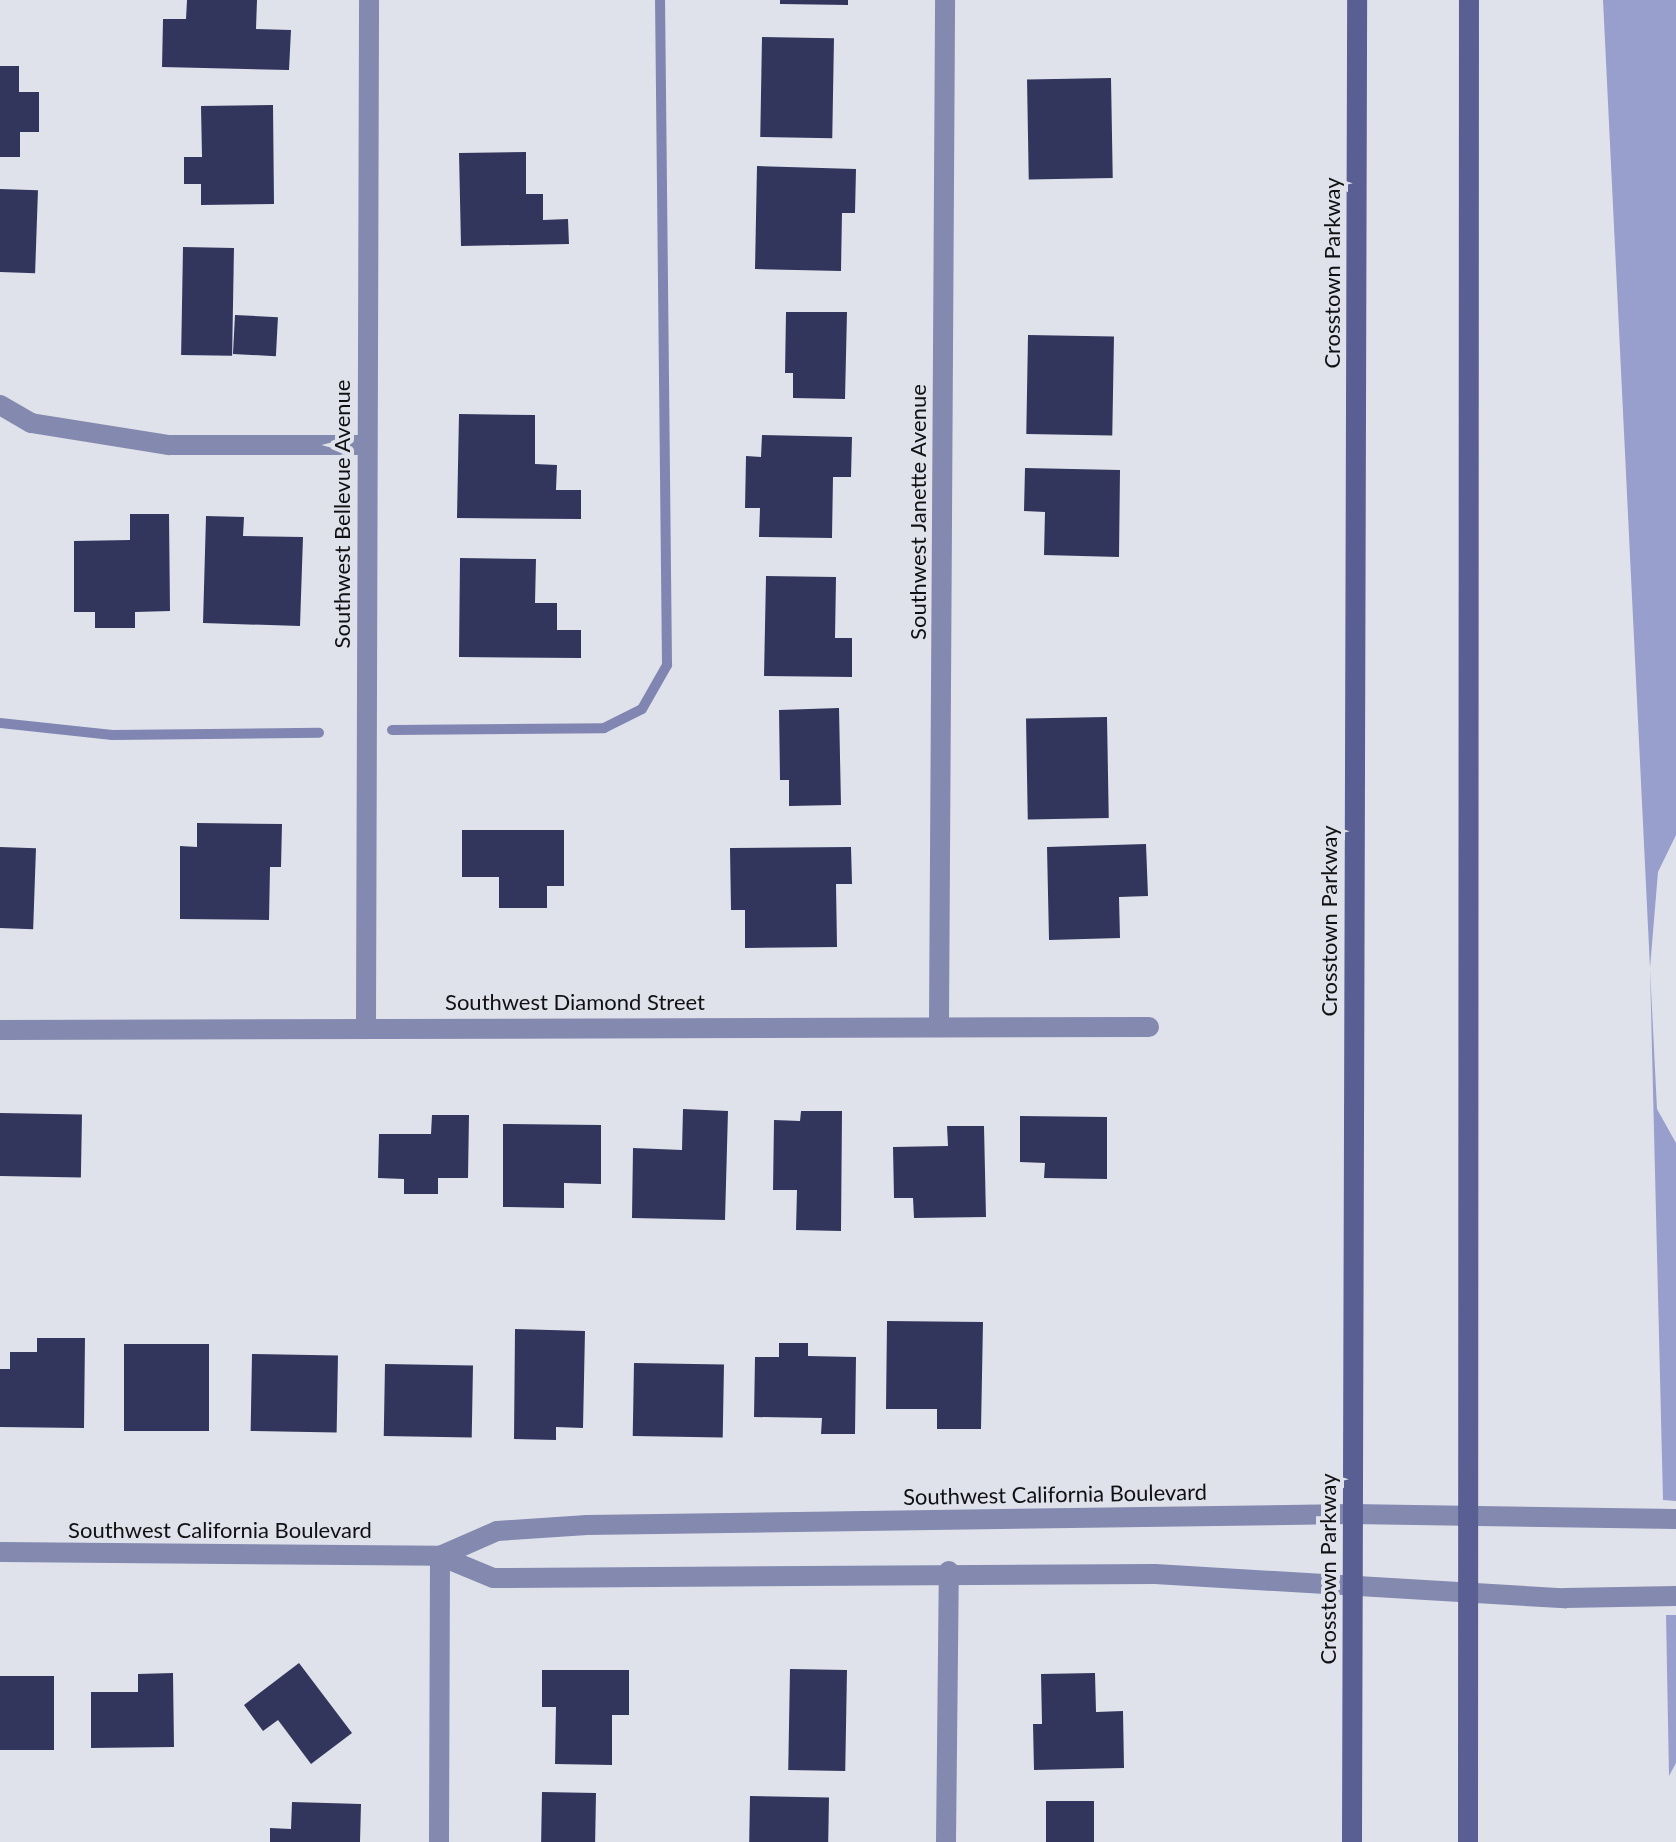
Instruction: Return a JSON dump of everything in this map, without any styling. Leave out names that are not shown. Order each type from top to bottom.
[{"type":"main road","name":"Crosstown Parkway","points":[[1352,1842],[1357,0]]},
{"type":"main road","points":[[1468,1842],[1469,0]]},
{"type":"street","name":"Southwest Bellevue Avenue","points":[[366,1027],[369,0]]},
{"type":"street","name":"Southwest Janette Avenue","points":[[939,1025],[945,0]]},
{"type":"street","points":[[0,405],[31,423],[169,445],[366,445]]},
{"type":"street","name":"Southwest Diamond Street","points":[[0,1030],[939,1025],[1149,1027]]},
{"type":"street","name":"Southwest California Boulevard","points":[[440,1556],[497,1531],[587,1525],[1351,1514],[1676,1519]]},
{"type":"street","name":"Southwest California Boulevard","points":[[0,1552],[440,1556],[493,1578],[949,1571],[1352,1584],[1565,1598],[1676,1596]]},
{"type":"street","points":[[439,1842],[440,1556]]},
{"type":"street","points":[[946,1842],[949,1571]]},
{"type":"shaded area","points":[[1603,0],[1676,0],[1676,835],[1658,872],[1650,968]]},
{"type":"shaded area","points":[[1650,968],[1657,1109],[1676,1143],[1676,1501],[1663,1500]]},
{"type":"shaded area","points":[[1666,1615],[1676,1615],[1676,1763],[1669,1776]]},
{"type":"building","points":[[187,0],[257,0],[256,29],[291,30],[289,70],[162,67],[163,19],[186,19]]},
{"type":"building","points":[[780,0],[848,0],[848,5],[780,4]]},
{"type":"building","points":[[762,37],[834,38],[832,138],[760,137]]},
{"type":"building","points":[[0,66],[19,66],[19,92],[39,92],[39,132],[20,132],[20,157],[0,157]]},
{"type":"building","points":[[1111,78],[1113,178],[1029,179],[1027,79]]},
{"type":"building","points":[[273,105],[274,204],[201,205],[201,184],[184,184],[184,157],[202,157],[201,106]]},
{"type":"building","points":[[526,152],[526,194],[543,194],[543,220],[568,219],[569,244],[461,246],[459,153]]},
{"type":"building","points":[[757,166],[856,169],[855,213],[842,213],[841,271],[755,269]]},
{"type":"building","points":[[0,189],[38,190],[35,273],[0,272]]},
{"type":"building","points":[[183,247],[234,248],[232,356],[181,355]]},
{"type":"building","points":[[786,312],[847,312],[845,399],[793,398],[793,373],[785,373]]},
{"type":"building","points":[[235,315],[278,317],[276,356],[233,354]]},
{"type":"building","points":[[1028,335],[1114,337],[1112,435],[1026,434]]},
{"type":"building","points":[[459,414],[535,415],[535,464],[557,465],[556,490],[581,490],[581,519],[457,518]]},
{"type":"building","points":[[762,435],[852,437],[851,477],[833,477],[832,538],[759,537],[760,508],[745,508],[746,456],[761,457]]},
{"type":"building","points":[[1025,468],[1120,470],[1119,557],[1044,555],[1045,512],[1024,511]]},
{"type":"building","points":[[130,514],[169,514],[170,611],[135,612],[135,628],[95,628],[95,612],[74,612],[74,541],[130,540]]},
{"type":"building","points":[[206,516],[244,517],[243,536],[303,537],[300,626],[203,623]]},
{"type":"building","points":[[460,558],[536,559],[535,603],[557,603],[557,630],[581,630],[581,658],[459,657]]},
{"type":"building","points":[[766,576],[836,577],[835,638],[852,638],[852,677],[764,676]]},
{"type":"building","points":[[839,708],[841,805],[789,806],[789,780],[780,780],[779,710]]},
{"type":"building","points":[[1107,717],[1109,818],[1028,819],[1026,718]]},
{"type":"building","points":[[197,823],[282,824],[281,867],[270,867],[269,920],[180,919],[180,846],[197,847]]},
{"type":"building","points":[[462,830],[564,830],[564,886],[547,886],[547,908],[499,908],[499,877],[462,877]]},
{"type":"building","points":[[1146,844],[1148,896],[1119,897],[1120,938],[1049,940],[1047,847]]},
{"type":"building","points":[[0,847],[36,848],[33,929],[0,928]]},
{"type":"building","points":[[851,847],[852,884],[836,884],[837,947],[745,948],[745,910],[731,910],[730,848]]},
{"type":"building","points":[[683,1109],[728,1111],[725,1220],[632,1218],[633,1148],[682,1150]]},
{"type":"building","points":[[801,1111],[842,1111],[841,1231],[796,1230],[797,1190],[773,1190],[774,1120],[800,1121]]},
{"type":"building","points":[[0,1113],[82,1114],[81,1177],[0,1176]]},
{"type":"building","points":[[432,1115],[469,1115],[468,1178],[438,1178],[438,1194],[404,1194],[404,1179],[378,1178],[379,1134],[431,1134]]},
{"type":"building","points":[[1020,1116],[1107,1117],[1107,1179],[1044,1178],[1045,1163],[1020,1162]]},
{"type":"building","points":[[503,1124],[601,1125],[601,1184],[564,1183],[564,1208],[503,1207]]},
{"type":"building","points":[[947,1126],[984,1126],[986,1217],[914,1218],[913,1198],[894,1198],[893,1147],[948,1146]]},
{"type":"building","points":[[887,1321],[983,1322],[981,1429],[937,1429],[937,1409],[886,1409]]},
{"type":"building","points":[[515,1329],[585,1331],[583,1428],[556,1427],[556,1440],[514,1439]]},
{"type":"building","points":[[37,1338],[85,1338],[84,1428],[0,1427],[0,1369],[10,1369],[10,1352],[37,1352]]},
{"type":"building","points":[[779,1343],[808,1343],[808,1356],[856,1357],[855,1434],[821,1434],[822,1418],[754,1417],[755,1357],[779,1357]]},
{"type":"building","points":[[124,1344],[209,1344],[209,1431],[124,1431]]},
{"type":"building","points":[[252,1354],[338,1356],[337,1432],[251,1431]]},
{"type":"building","points":[[634,1363],[724,1365],[723,1438],[633,1436]]},
{"type":"building","points":[[385,1364],[473,1366],[472,1438],[384,1436]]},
{"type":"building","points":[[299,1663],[352,1733],[311,1764],[278,1720],[263,1731],[244,1705]]},
{"type":"building","points":[[790,1669],[847,1670],[845,1771],[788,1770]]},
{"type":"building","points":[[542,1670],[629,1670],[629,1715],[612,1715],[612,1765],[555,1764],[556,1707],[542,1707]]},
{"type":"building","points":[[173,1673],[174,1747],[91,1748],[91,1692],[138,1692],[138,1674]]},
{"type":"building","points":[[1095,1673],[1096,1712],[1123,1711],[1124,1768],[1034,1770],[1033,1724],[1042,1724],[1041,1674]]},
{"type":"building","points":[[0,1676],[54,1676],[54,1750],[0,1750]]},
{"type":"building","points":[[542,1792],[596,1793],[595,1842],[541,1842]]},
{"type":"building","points":[[750,1796],[829,1797],[828,1842],[749,1842]]},
{"type":"building","points":[[1046,1801],[1094,1801],[1094,1842],[1046,1842]]},
{"type":"building","points":[[292,1802],[361,1804],[360,1842],[270,1842],[270,1828],[291,1829]]},
{"type":"waterway","points":[[392,730],[604,728],[642,709],[667,665],[660,0]]},
{"type":"waterway","points":[[0,723],[112,735],[319,733]]}]
